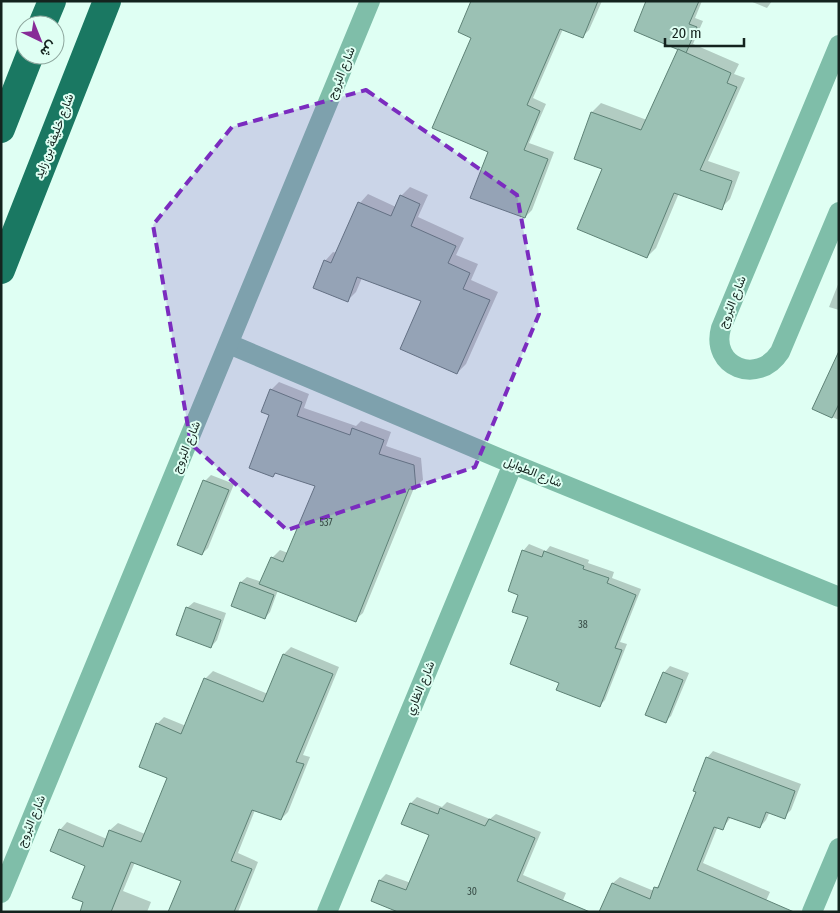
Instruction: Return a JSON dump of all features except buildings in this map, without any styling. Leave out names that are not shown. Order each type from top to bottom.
[{"type":"highway","points":[[46,15],[52,1]]},
{"type":"highway","name":"شارع خليفة بن زايد","points":[[1,270],[107,1]]},
{"type":"highway","points":[[1,129],[26,65]]},
{"type":"street","name":"شارع البُروج","points":[[1,893],[370,1]]},
{"type":"street","name":"شارع البُروج","points":[[839,45],[721,328],[719,346],[726,360],[748,370],[766,368],[774,362],[780,352],[839,212]]},
{"type":"street","name":"شارع الطوايل","points":[[229,344],[513,464],[839,597]]},
{"type":"street","name":"شارع الظاري","points":[[327,912],[513,464]]},
{"type":"street","points":[[812,912],[839,848]]},
{"type":"highlighted area","points":[[366,90],[517,195],[539,314],[475,467],[287,530],[191,444],[153,225],[232,127]]}]
